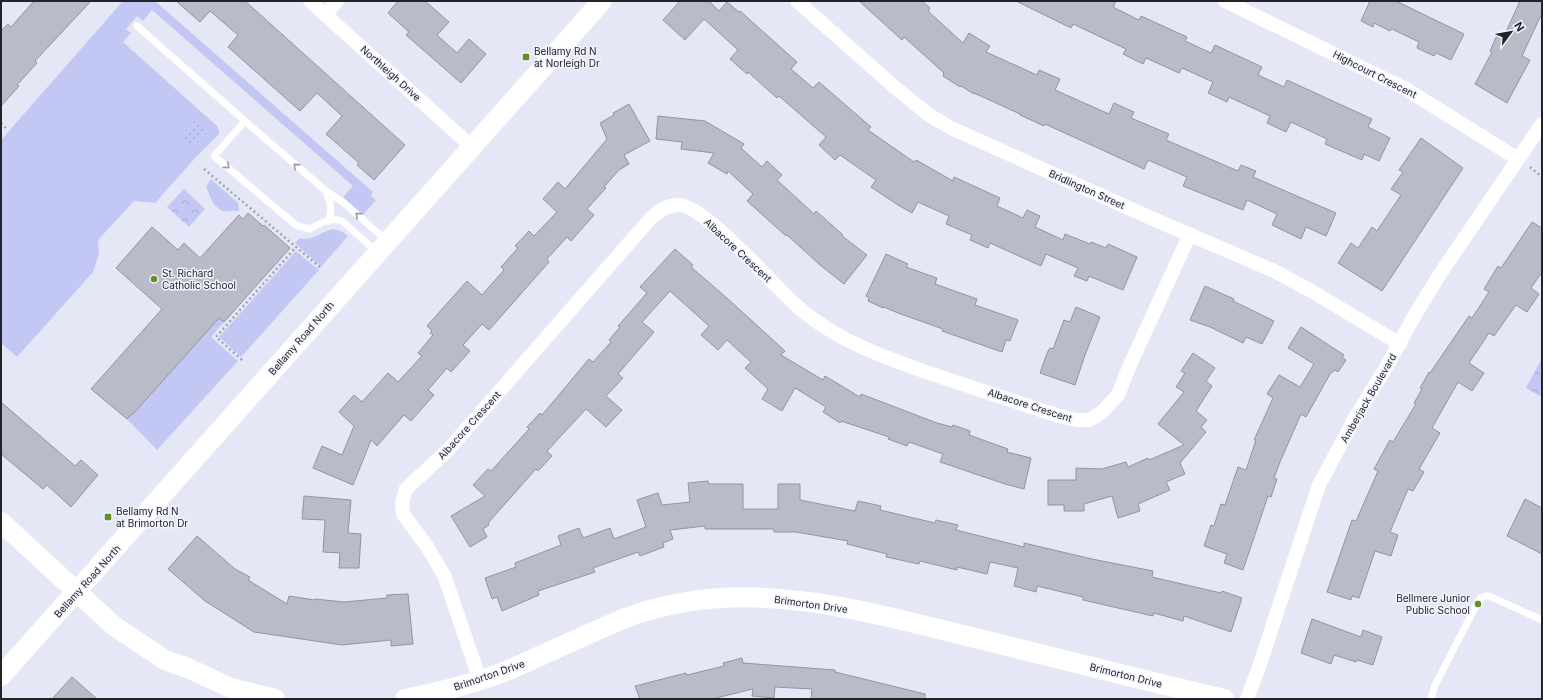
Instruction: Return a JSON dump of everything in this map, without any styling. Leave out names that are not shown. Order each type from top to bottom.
[{"type":"street","name":"Northleigh Drive","points":[[310,1],[472,146]]},
{"type":"street","points":[[326,15],[337,1]]},
{"type":"street","name":"Bellamy Road North","points":[[1,676],[382,246],[602,1]]},
{"type":"street","name":"Bridlington Street","points":[[797,1],[898,90],[935,118],[952,128],[1289,279],[1400,344]]},
{"type":"street","name":"Highcourt Crescent","points":[[1226,1],[1406,89],[1518,159]]},
{"type":"street","name":"Amberjack Boulevard","points":[[1247,699],[1319,485],[1356,416],[1400,344],[1416,313],[1440,274],[1542,124]]},
{"type":"street","name":"Albacore Crescent","points":[[480,680],[444,575],[426,545],[403,514],[402,503],[406,489],[448,450],[650,218],[664,207],[680,205],[694,210],[719,229],[798,308],[821,325],[858,346],[890,360],[1059,416],[1077,420],[1089,420],[1101,413],[1118,395],[1129,367],[1190,234]]},
{"type":"street","points":[[1,522],[114,626],[166,660],[190,669],[231,688],[275,699]]},
{"type":"street","name":"Brimorton Drive","points":[[405,699],[480,680],[508,670],[630,616],[683,603],[711,598],[735,597],[759,597],[808,602],[916,623],[1224,699]]},
{"type":"lane","points":[[137,26],[326,191],[344,203],[382,246]]},
{"type":"lane","points":[[245,121],[214,156],[297,226],[310,229],[335,219],[342,221],[382,246]]},
{"type":"lane","points":[[326,191],[332,213],[328,221]]},
{"type":"lane","points":[[1431,699],[1435,685],[1480,598],[1489,596],[1542,620]]},
{"type":"path","points":[[1,123],[8,130]]},
{"type":"path","points":[[204,169],[322,269]]},
{"type":"path","points":[[242,360],[216,337],[296,247]]},
{"type":"green space","points":[[123,1],[155,1],[373,192],[371,196],[376,200],[363,215],[343,197],[353,186],[152,10],[143,21],[137,16],[126,29],[131,33],[123,42],[217,126],[219,134],[196,157],[155,203],[134,201],[98,240],[99,254],[93,272],[17,357],[1,343],[1,140]]},
{"type":"green space","points":[[195,121],[207,132],[191,149],[179,138]]},
{"type":"green space","points":[[211,179],[238,203],[239,211],[222,211],[213,203],[206,187]]},
{"type":"green space","points":[[184,189],[205,209],[189,227],[167,207]]},
{"type":"green space","points":[[333,229],[341,231],[348,236],[321,267],[295,243],[300,238],[309,239]]},
{"type":"green space","points":[[296,251],[319,270],[241,357],[219,337]]},
{"type":"green space","points":[[218,316],[224,322],[211,337],[238,361],[157,450],[127,419],[205,333]]},
{"type":"green space","points":[[1542,358],[1542,397],[1526,388]]},
{"type":"building","points":[[34,1],[91,1],[35,61],[37,63],[17,85],[19,86],[1,106],[1,31],[8,24],[11,27]]},
{"type":"building","points":[[176,1],[245,1],[405,145],[374,180],[357,165],[359,163],[326,134],[342,116],[317,93],[300,111],[228,47],[238,35],[210,11],[200,22]]},
{"type":"building","points":[[398,1],[425,1],[449,22],[437,35],[457,53],[469,39],[486,54],[461,83],[406,35],[409,32],[388,13]]},
{"type":"building","points":[[680,1],[709,1],[719,11],[727,2],[739,12],[740,11],[797,62],[791,69],[813,88],[819,82],[871,127],[868,130],[914,162],[916,160],[953,181],[954,177],[1000,198],[997,206],[1023,218],[1027,210],[1040,216],[1035,227],[1063,240],[1065,234],[1090,244],[1091,242],[1106,248],[1108,244],[1137,257],[1123,290],[1089,276],[1087,281],[1074,276],[1078,268],[1046,254],[1041,266],[990,243],[988,248],[970,240],[972,235],[946,224],[949,216],[918,202],[912,213],[898,205],[871,187],[876,180],[840,155],[835,160],[819,145],[826,137],[779,96],[777,98],[748,72],[747,74],[730,59],[738,50],[704,19],[685,40],[663,20]]},
{"type":"building","points":[[859,1],[922,1],[930,8],[928,11],[963,43],[969,33],[990,46],[986,52],[1037,75],[1039,70],[1060,79],[1055,90],[1109,114],[1114,103],[1134,112],[1131,118],[1169,134],[1166,140],[1238,171],[1241,165],[1256,171],[1253,177],[1336,213],[1326,236],[1306,227],[1301,239],[1272,225],[1277,214],[1247,200],[1243,210],[1183,186],[1187,177],[1148,160],[1144,169],[1045,124],[1044,126],[974,94],[961,86],[960,87],[943,76],[944,73],[904,37],[902,40]]},
{"type":"building","points":[[1016,1],[1116,1],[1113,7],[1139,20],[1141,16],[1187,37],[1185,41],[1211,53],[1215,45],[1262,67],[1258,75],[1284,87],[1287,80],[1372,119],[1368,127],[1390,138],[1379,161],[1364,154],[1362,160],[1325,144],[1327,139],[1291,122],[1286,132],[1267,123],[1270,116],[1229,97],[1227,102],[1208,93],[1213,82],[1182,68],[1179,73],[1146,58],[1143,64],[1123,54],[1126,49],[1073,24],[1071,28]]},
{"type":"building","points":[[1370,1],[1396,1],[1464,34],[1451,60],[1436,53],[1434,56],[1417,48],[1419,42],[1392,29],[1390,31],[1374,23],[1373,27],[1361,21]]},
{"type":"building","points":[[1520,1],[1542,1],[1542,13],[1522,56],[1530,60],[1507,103],[1475,84],[1492,52],[1490,51],[1498,33],[1504,36]]},
{"type":"building","points":[[629,104],[650,141],[624,155],[629,164],[619,170],[604,187],[606,188],[587,209],[594,215],[571,241],[567,237],[547,259],[549,262],[489,330],[482,324],[463,345],[470,351],[451,372],[447,368],[428,390],[434,395],[411,421],[404,415],[377,446],[371,440],[353,485],[313,468],[322,446],[342,455],[354,426],[339,412],[354,395],[362,402],[388,373],[398,382],[422,356],[418,353],[433,335],[430,333],[432,331],[427,326],[467,281],[482,295],[504,270],[501,267],[518,248],[515,246],[529,231],[534,236],[557,212],[543,199],[558,182],[565,189],[607,139],[600,123],[614,115],[613,113]]},
{"type":"building","points":[[658,116],[705,121],[744,144],[741,148],[762,167],[767,161],[782,175],[777,180],[814,214],[816,211],[843,235],[842,236],[867,255],[844,284],[820,265],[787,235],[786,236],[747,201],[753,194],[728,171],[727,174],[708,163],[714,153],[681,149],[682,142],[656,139]]},
{"type":"building","points":[[1421,138],[1463,168],[1382,291],[1338,263],[1351,243],[1358,248],[1372,227],[1377,231],[1401,195],[1391,189],[1403,172],[1399,170]]},
{"type":"building","points":[[248,213],[290,248],[224,322],[219,318],[127,419],[91,389],[162,309],[116,268],[152,227],[178,250],[184,243],[200,258],[239,215],[243,219]]},
{"type":"building","points":[[1532,222],[1542,228],[1542,272],[1531,288],[1539,294],[1527,312],[1516,305],[1494,336],[1489,333],[1469,363],[1484,373],[1472,391],[1458,382],[1432,428],[1440,433],[1419,469],[1424,472],[1413,491],[1408,489],[1390,532],[1398,535],[1391,556],[1375,551],[1359,598],[1352,596],[1351,600],[1327,592],[1352,520],[1356,521],[1378,471],[1374,469],[1390,440],[1393,442],[1416,404],[1414,403],[1422,389],[1420,388],[1429,372],[1430,373],[1469,316],[1472,318],[1489,292],[1484,289],[1498,266],[1501,268]]},
{"type":"building","points":[[675,249],[693,265],[691,267],[785,351],[781,355],[823,380],[825,376],[860,397],[861,394],[937,423],[952,427],[953,425],[970,431],[969,435],[1008,449],[1007,452],[1031,458],[1024,489],[940,462],[943,454],[909,442],[907,446],[888,439],[889,437],[841,421],[840,423],[823,412],[826,407],[795,388],[782,411],[762,399],[768,389],[745,368],[751,362],[727,340],[718,350],[701,335],[709,326],[670,291],[642,322],[654,332],[618,374],[623,378],[606,396],[622,410],[606,427],[586,409],[547,451],[552,456],[538,471],[536,469],[488,523],[489,525],[483,529],[487,537],[470,547],[451,516],[485,496],[473,485],[488,469],[491,471],[529,429],[527,427],[540,413],[542,415],[589,359],[593,362],[611,342],[609,340],[620,327],[618,326],[647,293],[640,287]]},
{"type":"building","points":[[886,254],[908,264],[906,267],[937,278],[935,284],[977,299],[975,305],[1018,320],[1010,341],[1006,340],[1002,352],[942,331],[943,329],[884,307],[883,308],[868,301],[869,298],[866,296]]},
{"type":"building","points":[[1205,286],[1234,299],[1233,301],[1274,321],[1262,344],[1246,337],[1243,343],[1210,327],[1190,320]]},
{"type":"building","points":[[1076,307],[1100,317],[1075,385],[1040,373],[1047,353],[1050,348],[1053,349],[1064,320],[1070,322]]},
{"type":"building","points":[[1301,327],[1344,355],[1342,358],[1346,360],[1338,372],[1335,370],[1330,374],[1306,417],[1301,414],[1274,478],[1277,479],[1271,497],[1268,496],[1243,570],[1224,563],[1227,554],[1204,546],[1211,525],[1214,526],[1221,504],[1225,505],[1238,467],[1246,470],[1256,440],[1254,440],[1273,398],[1267,394],[1279,375],[1300,387],[1314,364],[1288,348]]},
{"type":"building","points":[[1193,353],[1215,368],[1206,381],[1212,386],[1196,411],[1207,420],[1201,427],[1206,432],[1180,463],[1185,474],[1166,482],[1170,490],[1138,504],[1140,511],[1118,518],[1112,496],[1084,504],[1084,511],[1064,511],[1064,505],[1048,505],[1048,480],[1076,480],[1076,468],[1102,469],[1126,462],[1128,467],[1184,445],[1158,424],[1184,392],[1176,387],[1185,373],[1181,371]]},
{"type":"building","points":[[1,402],[75,466],[81,460],[98,475],[71,507],[47,485],[43,489],[1,454]]},
{"type":"building","points":[[708,481],[709,484],[743,484],[743,509],[778,509],[778,484],[800,484],[800,500],[855,511],[858,501],[881,506],[880,510],[935,523],[936,520],[958,525],[956,530],[1024,547],[1024,543],[1092,559],[1153,571],[1152,577],[1221,593],[1222,591],[1242,598],[1231,632],[1184,616],[1183,621],[1154,613],[1153,616],[1083,600],[1083,597],[1037,586],[1036,592],[1014,586],[1018,568],[990,562],[987,574],[957,567],[957,570],[920,561],[919,564],[886,557],[887,554],[847,544],[848,541],[796,532],[774,532],[774,529],[705,529],[705,526],[670,530],[673,539],[663,543],[664,547],[640,556],[638,552],[593,568],[595,572],[538,591],[539,595],[502,611],[497,597],[492,599],[485,578],[516,567],[515,563],[561,545],[558,536],[579,528],[583,538],[610,528],[614,539],[646,527],[637,500],[658,493],[662,505],[690,502],[688,483]]},
{"type":"building","points":[[304,496],[351,500],[348,533],[361,534],[359,568],[339,568],[340,553],[323,552],[325,520],[302,519]]},
{"type":"building","points":[[1525,499],[1542,508],[1542,554],[1507,536]]},
{"type":"building","points":[[197,536],[235,569],[250,577],[248,580],[287,604],[289,596],[344,602],[387,598],[387,595],[408,594],[413,644],[391,646],[391,640],[342,645],[254,632],[205,601],[168,569]]},
{"type":"building","points":[[1312,619],[1361,637],[1363,630],[1382,637],[1373,665],[1357,660],[1356,662],[1334,655],[1331,664],[1301,653]]},
{"type":"building","points":[[742,658],[743,663],[835,670],[835,672],[925,694],[925,699],[811,699],[812,689],[775,687],[774,698],[752,696],[753,689],[712,699],[640,699],[635,686],[686,673],[687,675],[724,666],[723,663]]},
{"type":"building","points":[[72,677],[97,699],[52,699]]},
{"type":"place","name":"Bellamy Rd N at Norleigh Dr","points":[[526,57]]},
{"type":"place","name":"St. Richard Catholic School","points":[[154,279]]},
{"type":"place","name":"Bellamy Rd N at Brimorton Dr","points":[[108,517]]},
{"type":"place","name":"Bellmere Junior Public School","points":[[1478,604]]}]
